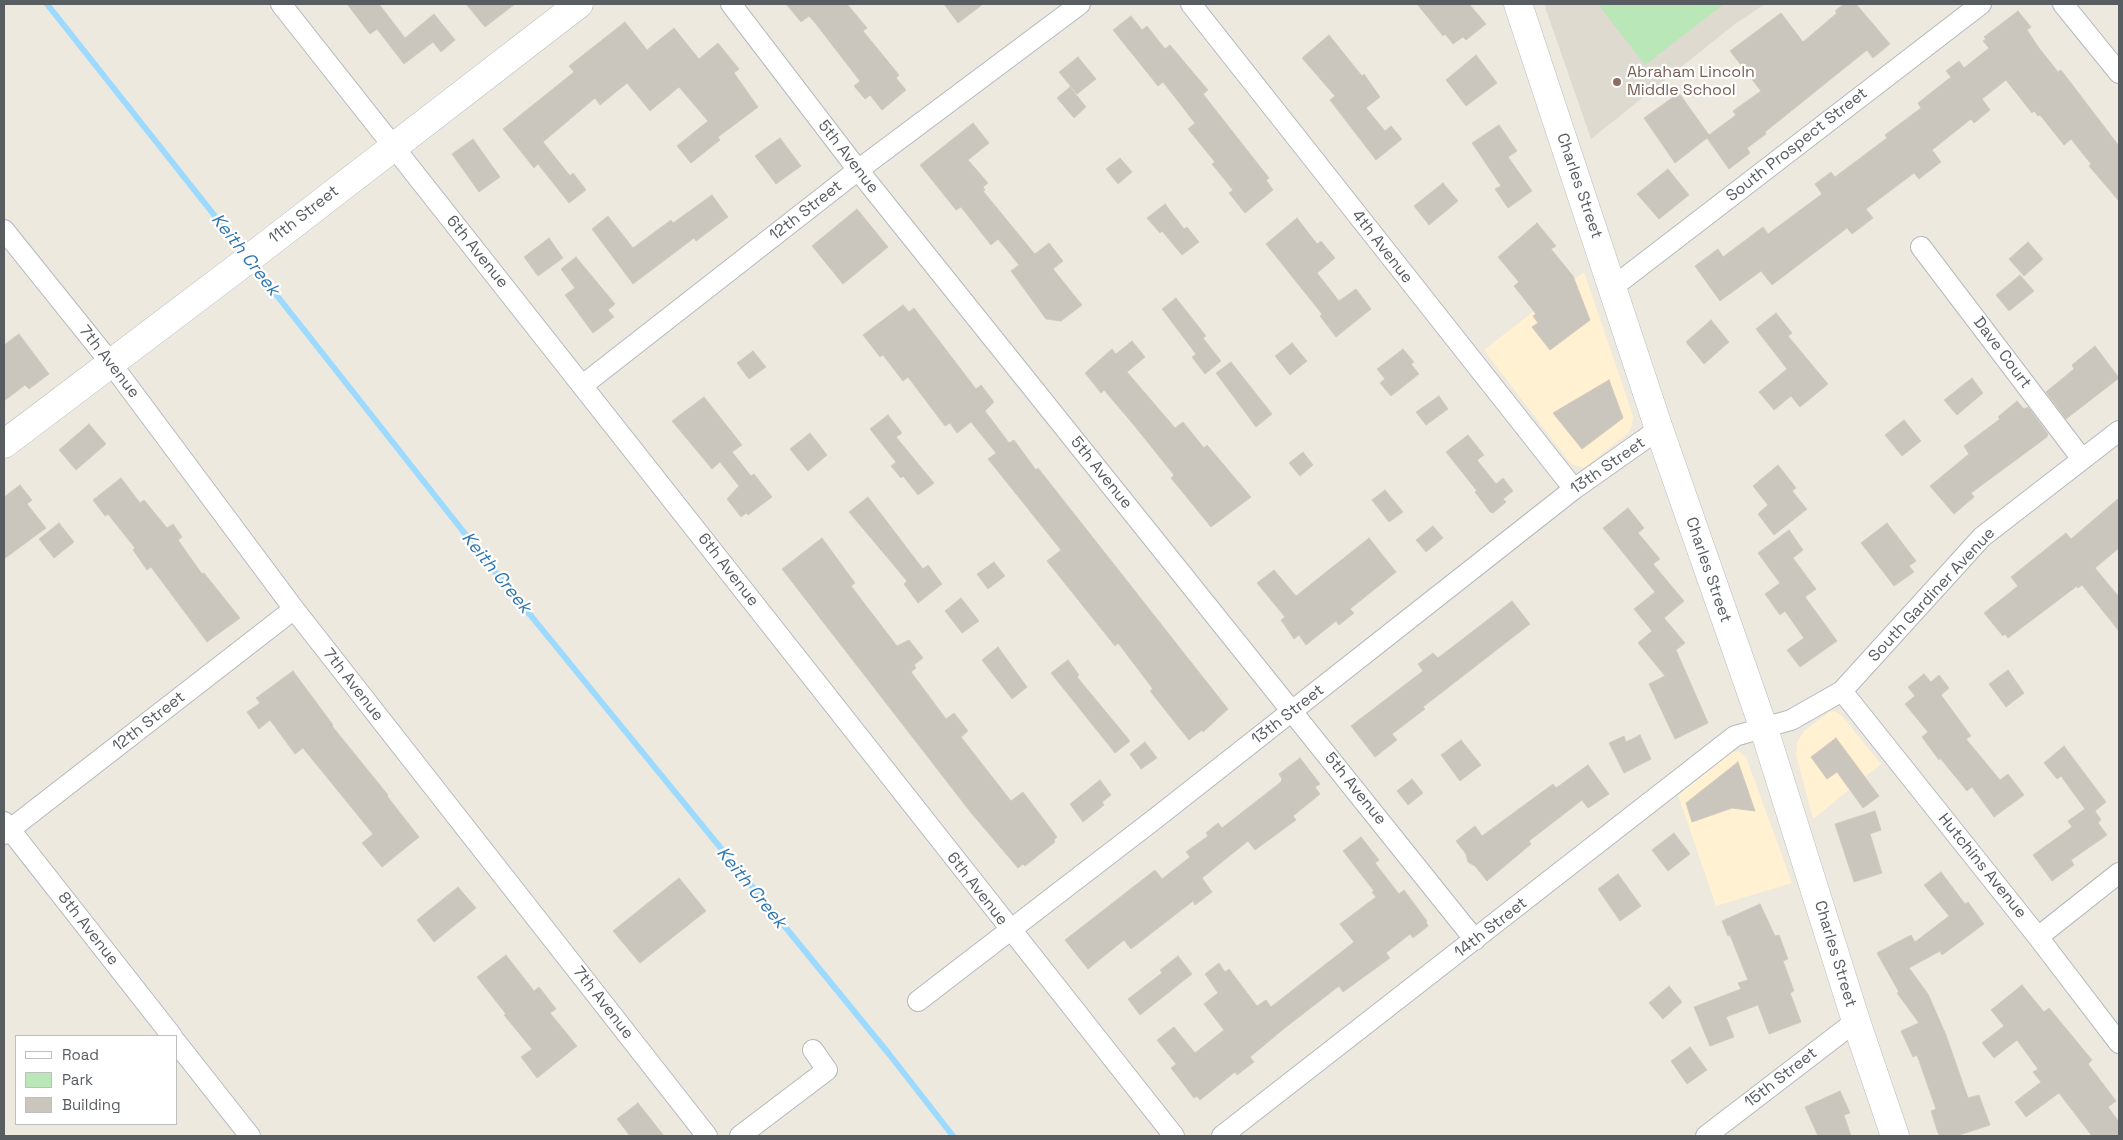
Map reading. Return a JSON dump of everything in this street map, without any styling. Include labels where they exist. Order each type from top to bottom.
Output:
[{"type":"main road","name":"11th Street","points":[[4,444],[110,362],[233,271],[579,4]]},
{"type":"main road","name":"Charles Street","points":[[1518,4],[1659,429],[1764,729],[1856,1021],[1895,1136]]},
{"type":"street","name":"6th Avenue","points":[[281,4],[583,384],[1010,931],[1174,1136]]},
{"type":"street","name":"5th Avenue","points":[[731,4],[858,170],[1476,940]]},
{"type":"street","name":"12th Street","points":[[583,384],[858,170],[1080,4]]},
{"type":"street","name":"4th Avenue","points":[[1191,4],[1574,489]]},
{"type":"street","name":"South Prospect Street","points":[[1613,287],[1981,4]]},
{"type":"street","points":[[2063,4],[2119,73]]},
{"type":"street","name":"7th Avenue","points":[[4,230],[110,362],[294,609],[707,1136]]},
{"type":"street","name":"Dave Court","points":[[1921,246],[2082,459]]},
{"type":"street","name":"13th Street","points":[[918,1001],[1293,712],[1574,489],[1659,429]]},
{"type":"street","name":"South Gardiner Avenue","points":[[1764,729],[1791,720],[1842,691],[1982,537],[2119,431]]},
{"type":"street","name":"12th Street","points":[[6,829],[294,609]]},
{"type":"street","name":"Hutchins Avenue","points":[[1842,691],[2038,937],[2119,1043]]},
{"type":"street","name":"14th Street","points":[[1222,1136],[1476,940],[1735,736],[1764,729]]},
{"type":"street","name":"8th Avenue","points":[[6,829],[171,1035]]},
{"type":"street","points":[[2038,937],[2119,873]]},
{"type":"street","name":"15th Street","points":[[1706,1136],[1856,1021]]},
{"type":"street","points":[[178,1045],[250,1136]]},
{"type":"street","points":[[740,1136],[827,1070],[813,1050]]},
{"type":"shaded area","name":"Abraham Lincoln Middle School","points":[[1544,4],[1765,4],[1735,24],[1591,139]]},
{"type":"shaded area","points":[[1584,272],[1633,416],[1632,426],[1628,433],[1584,468],[1571,464],[1484,350]]},
{"type":"shaded area","points":[[1835,711],[1841,715],[1881,764],[1813,819],[1796,755],[1797,742],[1804,731],[1829,712]]},
{"type":"shaded area","points":[[1738,751],[1746,757],[1792,883],[1716,906],[1678,795],[1731,753]]},
{"type":"green space","points":[[1598,4],[1724,4],[1645,65]]},
{"type":"building","points":[[347,4],[379,4],[405,38],[434,14],[455,40],[441,52],[433,42],[404,64],[377,29],[370,34]]},
{"type":"building","points":[[466,4],[515,4],[485,27]]},
{"type":"building","points":[[786,4],[847,4],[867,28],[863,31],[899,75],[896,78],[906,90],[882,110],[870,95],[865,99],[854,86],[860,81],[816,24],[809,16],[801,22]]},
{"type":"building","points":[[944,4],[983,4],[958,23]]},
{"type":"building","points":[[1417,4],[1469,4],[1486,24],[1466,40],[1463,37],[1453,44],[1445,34],[1443,36]]},
{"type":"building","points":[[1844,4],[1856,4],[1890,44],[1873,58],[1867,50],[1765,132],[1766,134],[1747,148],[1750,153],[1729,169],[1707,138],[1675,163],[1644,118],[1679,93],[1709,135],[1736,115],[1733,111],[1761,91],[1730,51],[1781,13],[1803,42],[1837,13],[1835,11]]},
{"type":"building","points":[[2018,11],[2031,27],[2027,30],[2039,48],[2058,72],[2061,70],[2119,146],[2119,201],[2089,166],[2091,164],[2071,139],[2064,145],[2040,115],[2038,116],[2034,111],[2032,113],[2006,80],[1982,99],[1990,110],[1974,123],[1971,119],[1932,150],[1941,162],[1919,179],[1914,173],[1866,209],[1873,218],[1852,234],[1847,228],[1772,285],[1761,271],[1720,301],[1695,266],[1718,249],[1723,257],[1763,227],[1768,234],[1822,194],[1815,184],[1831,172],[1835,177],[1887,138],[1885,135],[1921,108],[1918,103],[1951,77],[1946,71],[1959,61],[1964,68],[1989,48],[1983,41],[1986,39],[1984,37]]},
{"type":"building","points":[[1131,16],[1142,30],[1147,26],[1165,49],[1170,45],[1208,90],[1203,94],[1269,178],[1266,180],[1273,190],[1245,213],[1229,193],[1233,190],[1212,164],[1215,162],[1188,129],[1195,123],[1163,82],[1158,86],[1113,30]]},
{"type":"building","points":[[625,22],[647,50],[674,28],[699,59],[718,43],[739,69],[734,73],[758,107],[718,137],[720,140],[691,163],[677,146],[708,121],[679,87],[650,111],[627,83],[600,105],[595,98],[543,142],[570,176],[573,173],[586,190],[569,203],[538,164],[534,168],[503,129],[574,72],[569,66]]},
{"type":"building","points":[[1329,35],[1362,76],[1364,74],[1380,97],[1366,108],[1385,131],[1391,126],[1402,139],[1376,160],[1330,100],[1335,96],[1302,58]]},
{"type":"building","points":[[1476,55],[1497,83],[1466,106],[1446,80]]},
{"type":"building","points":[[1078,57],[1096,79],[1077,94],[1059,72]]},
{"type":"building","points":[[1070,87],[1086,107],[1074,118],[1057,98]]},
{"type":"building","points":[[973,123],[989,143],[968,160],[988,183],[983,187],[985,190],[983,191],[1035,254],[1049,243],[1063,261],[1053,269],[1082,305],[1061,321],[1046,319],[1011,271],[1019,265],[998,239],[991,245],[961,207],[956,210],[920,165]]},
{"type":"building","points":[[1499,125],[1517,151],[1508,157],[1532,191],[1508,208],[1495,189],[1501,186],[1472,143]]},
{"type":"building","points":[[780,138],[801,166],[776,184],[755,156]]},
{"type":"building","points":[[473,139],[500,177],[479,192],[452,154]]},
{"type":"building","points":[[1120,158],[1132,172],[1118,184],[1106,169]]},
{"type":"building","points":[[1668,169],[1689,195],[1659,219],[1637,194]]},
{"type":"building","points":[[1443,183],[1458,201],[1429,225],[1414,206]]},
{"type":"building","points":[[712,195],[728,217],[696,241],[694,238],[633,284],[592,229],[608,216],[633,248],[671,220],[673,223]]},
{"type":"building","points":[[1165,204],[1184,229],[1187,227],[1199,242],[1182,255],[1162,231],[1160,233],[1147,218]]},
{"type":"building","points":[[857,209],[888,247],[843,284],[812,246]]},
{"type":"building","points":[[1297,218],[1317,244],[1321,241],[1335,258],[1317,273],[1339,301],[1356,289],[1371,309],[1336,337],[1320,316],[1322,314],[1266,244]]},
{"type":"building","points":[[1537,223],[1556,246],[1551,249],[1573,276],[1590,320],[1550,350],[1532,327],[1538,323],[1533,316],[1536,314],[1514,286],[1519,282],[1498,257]]},
{"type":"building","points":[[549,238],[563,258],[538,276],[524,257]]},
{"type":"building","points":[[2028,242],[2043,259],[2024,276],[2009,259]]},
{"type":"building","points":[[576,257],[615,304],[608,310],[614,317],[593,333],[565,295],[575,288],[561,269]]},
{"type":"building","points":[[2020,275],[2034,291],[2009,311],[1996,295]]},
{"type":"building","points":[[1176,298],[1206,336],[1203,338],[1221,361],[1205,374],[1192,357],[1196,354],[1162,309]]},
{"type":"building","points":[[903,305],[909,312],[914,308],[976,389],[981,385],[994,402],[985,411],[1009,443],[1014,440],[1036,470],[1038,468],[1228,709],[1203,732],[1202,730],[1189,740],[1150,691],[1153,689],[1118,643],[1115,646],[1047,561],[1061,550],[988,459],[996,453],[971,422],[957,433],[950,423],[945,426],[908,377],[903,381],[883,355],[880,357],[863,335]]},
{"type":"building","points":[[1776,313],[1792,333],[1788,336],[1828,384],[1800,407],[1791,396],[1774,410],[1759,392],[1787,369],[1756,329]]},
{"type":"building","points":[[1711,320],[1729,342],[1704,364],[1686,342]]},
{"type":"building","points":[[19,334],[49,374],[29,389],[25,385],[4,401],[4,345]]},
{"type":"building","points":[[1132,341],[1145,357],[1127,372],[1175,428],[1183,422],[1204,448],[1207,445],[1251,497],[1211,527],[1171,478],[1174,475],[1133,424],[1104,390],[1101,393],[1085,373],[1112,349],[1116,354]]},
{"type":"building","points":[[1292,343],[1307,361],[1290,375],[1275,356]]},
{"type":"building","points":[[2095,346],[2119,378],[2066,419],[2046,392],[2074,369],[2072,365]]},
{"type":"building","points":[[1403,349],[1414,362],[1411,364],[1419,374],[1391,396],[1380,383],[1385,379],[1377,369]]},
{"type":"building","points":[[753,351],[766,367],[749,379],[737,363]]},
{"type":"building","points":[[1231,362],[1272,414],[1256,427],[1216,373]]},
{"type":"building","points":[[1972,378],[1983,393],[1957,415],[1944,400]]},
{"type":"building","points":[[1609,380],[1623,418],[1582,449],[1553,413]]},
{"type":"building","points":[[1439,396],[1448,409],[1426,425],[1416,412]]},
{"type":"building","points":[[704,397],[742,445],[732,452],[751,476],[754,474],[772,497],[748,515],[746,513],[741,517],[727,499],[739,486],[720,462],[712,469],[672,421]]},
{"type":"building","points":[[2017,401],[2024,409],[2028,407],[2048,434],[2047,437],[1971,493],[1974,497],[1954,514],[1930,486],[1969,454],[1964,446],[2000,419],[1998,417]]},
{"type":"building","points":[[888,415],[902,433],[896,437],[934,483],[918,495],[903,476],[901,478],[891,466],[896,462],[870,429]]},
{"type":"building","points":[[1904,420],[1921,441],[1902,456],[1885,435]]},
{"type":"building","points":[[89,424],[106,444],[76,470],[59,450]]},
{"type":"building","points":[[810,433],[827,455],[808,471],[790,449]]},
{"type":"building","points":[[1468,435],[1484,455],[1477,460],[1496,484],[1503,478],[1513,491],[1503,499],[1506,502],[1493,513],[1490,512],[1475,492],[1477,491],[1446,452]]},
{"type":"building","points":[[1303,452],[1313,465],[1300,476],[1289,463]]},
{"type":"building","points":[[1778,465],[1796,488],[1792,491],[1807,509],[1774,535],[1758,514],[1768,505],[1753,486]]},
{"type":"building","points":[[121,478],[140,503],[144,500],[167,528],[173,524],[182,537],[178,540],[202,574],[204,573],[240,618],[207,642],[151,567],[147,570],[133,550],[135,548],[108,514],[105,516],[93,500]]},
{"type":"building","points":[[20,485],[32,500],[27,504],[46,528],[4,559],[4,497]]},
{"type":"building","points":[[1385,490],[1403,512],[1389,522],[1372,500]]},
{"type":"building","points":[[868,497],[923,569],[928,565],[942,584],[918,603],[904,584],[907,581],[849,512]]},
{"type":"building","points":[[2119,498],[2119,548],[2095,568],[2119,597],[2119,631],[2082,585],[2078,588],[2077,586],[2008,638],[2005,634],[2003,636],[1984,613],[2018,586],[2011,577],[2066,533],[2071,539]]},
{"type":"building","points":[[1628,508],[1644,528],[1638,533],[1660,559],[1653,564],[1684,601],[1664,618],[1685,643],[1676,650],[1708,723],[1675,739],[1649,684],[1665,676],[1638,643],[1652,631],[1634,609],[1655,592],[1603,528]]},
{"type":"building","points":[[59,523],[74,542],[54,558],[39,539]]},
{"type":"building","points":[[1887,523],[1916,561],[1909,566],[1914,572],[1894,586],[1861,543]]},
{"type":"building","points":[[1433,526],[1443,538],[1426,552],[1416,540]]},
{"type":"building","points":[[1789,530],[1803,550],[1793,558],[1816,589],[1805,597],[1837,641],[1800,667],[1787,650],[1804,638],[1785,611],[1780,615],[1765,594],[1780,583],[1758,553]]},
{"type":"building","points":[[822,538],[855,583],[851,586],[897,646],[909,640],[923,658],[914,665],[916,668],[911,672],[946,719],[954,713],[968,731],[961,737],[1011,801],[1023,792],[1057,837],[1054,840],[1055,842],[1025,866],[1023,864],[1018,868],[972,814],[782,569]]},
{"type":"building","points":[[1369,538],[1396,572],[1350,609],[1354,613],[1339,625],[1336,621],[1306,645],[1299,635],[1294,639],[1281,620],[1285,617],[1257,583],[1274,570],[1296,596]]},
{"type":"building","points":[[994,562],[1005,576],[988,589],[977,574]]},
{"type":"building","points":[[961,598],[979,621],[962,633],[945,611]]},
{"type":"building","points":[[1512,601],[1530,624],[1423,707],[1425,709],[1392,734],[1397,740],[1375,757],[1351,726],[1423,671],[1418,664],[1433,653],[1438,658]]},
{"type":"building","points":[[998,647],[1027,687],[1012,699],[982,660]]},
{"type":"building","points":[[1068,660],[1079,675],[1077,677],[1130,741],[1115,753],[1051,673]]},
{"type":"building","points":[[2008,670],[2024,693],[2006,707],[1989,684]]},
{"type":"building","points":[[293,671],[332,726],[388,795],[419,837],[382,867],[362,843],[373,834],[303,748],[295,754],[270,720],[259,729],[247,712],[260,703],[256,698]]},
{"type":"building","points":[[1924,674],[1931,682],[1939,675],[1949,688],[1941,695],[1971,736],[1966,739],[2000,780],[2008,774],[2024,795],[1994,817],[1972,787],[1967,791],[1940,758],[1939,760],[1922,737],[1928,732],[1905,704],[1915,696],[1908,687]]},
{"type":"building","points":[[1640,735],[1651,759],[1624,773],[1609,743],[1624,736],[1626,742]]},
{"type":"building","points":[[1836,738],[1879,796],[1863,808],[1837,772],[1827,779],[1811,757]]},
{"type":"building","points":[[1461,740],[1481,765],[1460,781],[1441,755]]},
{"type":"building","points":[[1145,742],[1157,758],[1141,769],[1130,754]]},
{"type":"building","points":[[2064,746],[2106,802],[2095,811],[2101,820],[2098,823],[2107,835],[2071,860],[2074,865],[2052,881],[2033,855],[2072,827],[2068,821],[2085,809],[2061,776],[2057,779],[2044,763]]},
{"type":"building","points":[[1300,758],[1320,784],[1315,787],[1320,794],[1293,816],[1296,820],[1255,850],[1248,841],[1202,878],[1212,892],[1195,905],[1193,901],[1131,949],[1124,940],[1088,969],[1065,940],[1155,870],[1162,879],[1190,857],[1186,852],[1208,836],[1206,833],[1218,823],[1222,828],[1281,782],[1282,779],[1279,774]]},
{"type":"building","points":[[1738,762],[1755,811],[1732,808],[1692,822],[1686,803]]},
{"type":"building","points":[[1588,765],[1609,794],[1588,808],[1582,800],[1529,841],[1531,844],[1487,881],[1475,866],[1468,862],[1466,854],[1456,841],[1475,826],[1482,836],[1553,784],[1556,788]]},
{"type":"building","points":[[1412,779],[1423,793],[1408,805],[1397,791]]},
{"type":"building","points":[[1100,780],[1111,795],[1102,802],[1104,805],[1083,822],[1070,804]]},
{"type":"building","points":[[1875,811],[1881,830],[1870,834],[1882,873],[1854,882],[1835,824]]},
{"type":"building","points":[[1674,833],[1690,854],[1668,871],[1652,850]]},
{"type":"building","points":[[1361,837],[1379,860],[1375,863],[1399,894],[1404,890],[1427,921],[1428,926],[1413,938],[1410,934],[1386,953],[1390,958],[1343,992],[1339,986],[1286,1027],[1250,1057],[1254,1062],[1237,1075],[1235,1072],[1200,1100],[1197,1096],[1194,1098],[1171,1068],[1176,1064],[1157,1040],[1174,1027],[1195,1053],[1224,1030],[1204,1004],[1218,993],[1205,974],[1219,963],[1225,972],[1229,969],[1257,1006],[1266,1000],[1271,1007],[1354,942],[1340,924],[1376,897],[1372,892],[1374,891],[1343,851]]},
{"type":"building","points":[[1941,872],[1965,904],[1968,902],[1984,924],[1942,955],[1940,951],[1909,968],[1928,994],[1946,1035],[1968,1098],[1979,1095],[1990,1125],[1956,1136],[1939,1136],[1931,1111],[1936,1109],[1917,1055],[1913,1057],[1901,1031],[1919,1023],[1897,993],[1899,992],[1877,953],[1911,935],[1915,942],[1949,916],[1924,885]]},
{"type":"building","points":[[1618,874],[1641,906],[1620,921],[1598,889]]},
{"type":"building","points":[[679,878],[706,911],[640,963],[613,931]]},
{"type":"building","points":[[458,887],[476,908],[434,942],[417,920]]},
{"type":"building","points":[[1760,904],[1775,936],[1779,935],[1788,959],[1783,961],[1794,991],[1790,993],[1801,1022],[1769,1034],[1758,1005],[1726,1017],[1734,1037],[1710,1046],[1694,1007],[1741,989],[1738,983],[1748,980],[1730,935],[1728,936],[1722,921]]},
{"type":"building","points":[[506,955],[534,991],[539,987],[556,1009],[550,1013],[577,1046],[537,1078],[521,1057],[532,1049],[504,1015],[506,1014],[477,977]]},
{"type":"building","points":[[1178,956],[1192,974],[1140,1015],[1128,999],[1162,973],[1160,970]]},
{"type":"building","points":[[2022,985],[2044,1012],[2049,1008],[2092,1060],[2088,1064],[2116,1101],[2108,1107],[2119,1122],[2119,1136],[2092,1136],[2059,1093],[2026,1117],[2015,1102],[2041,1082],[2033,1072],[2038,1069],[2017,1040],[1994,1058],[1982,1043],[2004,1026],[1991,1010]]},
{"type":"building","points":[[1669,986],[1682,1002],[1663,1019],[1649,1003]]},
{"type":"building","points":[[1690,1047],[1707,1070],[1687,1084],[1671,1061]]},
{"type":"building","points":[[1840,1091],[1850,1113],[1844,1115],[1851,1136],[1818,1136],[1805,1107]]},
{"type":"building","points":[[638,1103],[664,1136],[630,1136],[617,1119]]},
{"type":"waterway","name":"Keith Creek","points":[[47,4],[245,254]]},
{"type":"waterway","name":"Keith Creek","points":[[252,264],[496,573],[889,1054],[953,1136]]},
{"type":"place","name":"Abraham Lincoln Middle School","points":[[1617,82]]}]
